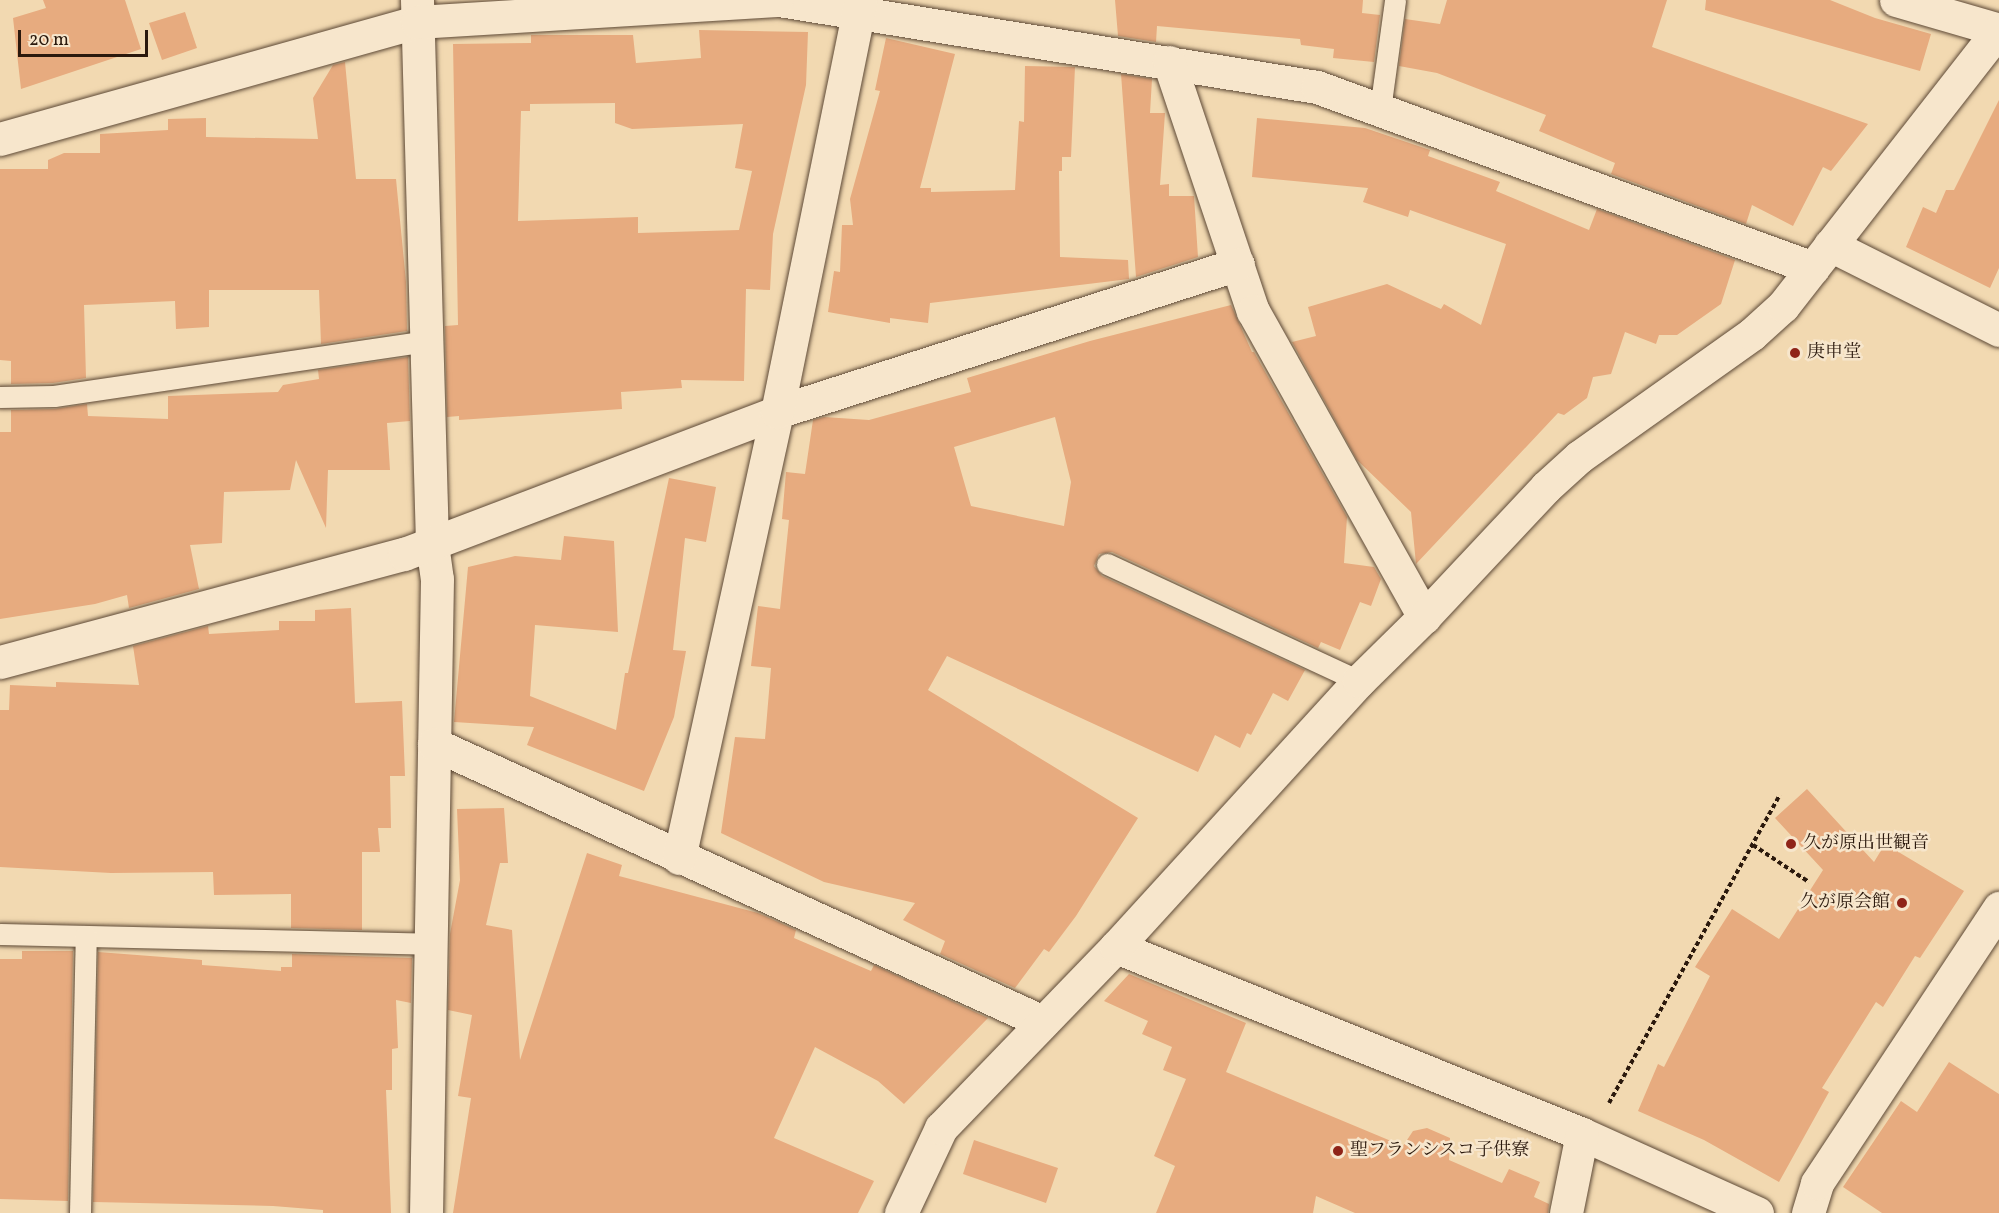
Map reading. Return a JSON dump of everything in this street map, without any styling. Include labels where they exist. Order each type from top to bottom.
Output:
[{"type":"street","points":[[0,139],[417,11],[778,0],[860,7],[1317,87],[1822,257],[1999,330]]},
{"type":"street","points":[[901,1213],[941,1128],[1116,947],[1359,681],[1424,617],[1562,472],[1769,321],[1822,257],[1999,30],[1896,0]]},
{"type":"street","points":[[679,858],[777,412],[860,7]]},
{"type":"street","points":[[417,11],[432,544],[437,579],[426,1213]]},
{"type":"street","points":[[1169,62],[1253,311],[1424,617]]},
{"type":"street","points":[[0,662],[404,554],[777,412],[1238,264]]},
{"type":"street","points":[[434,744],[679,858],[1043,1022]]},
{"type":"street","points":[[1808,1213],[1817,1183],[1999,908]]},
{"type":"street","points":[[1116,947],[1587,1136],[1757,1213]]},
{"type":"street","points":[[1566,1213],[1587,1136]]},
{"type":"lane","points":[[1380,110],[1395,0]]},
{"type":"lane","points":[[0,397],[54,396],[428,341]]},
{"type":"lane","points":[[1107,564],[1359,681]]},
{"type":"lane","points":[[0,934],[431,944]]},
{"type":"lane","points":[[80,1213],[86,936]]},
{"type":"path","points":[[1587,1136],[1780,795]]},
{"type":"path","points":[[1753,845],[1809,882]]},
{"type":"building","points":[[43,0],[125,0],[141,49],[21,89],[13,18],[46,8]]},
{"type":"building","points":[[1115,0],[1363,0],[1362,13],[1380,15],[1374,62],[1333,58],[1334,49],[1301,45],[1300,39],[1157,26],[1156,42],[1118,36]]},
{"type":"building","points":[[1447,0],[1667,0],[1652,47],[1868,124],[1831,171],[1823,167],[1793,226],[1752,205],[1746,224],[1611,174],[1615,163],[1539,131],[1546,115],[1437,73],[1399,66],[1405,19],[1440,24]]},
{"type":"building","points":[[1706,0],[1830,0],[1875,18],[1931,34],[1920,71],[1705,10]]},
{"type":"building","points":[[185,12],[197,48],[162,60],[149,23]]},
{"type":"building","points":[[699,30],[808,32],[806,85],[773,234],[770,290],[746,289],[744,381],[681,380],[682,388],[621,392],[622,409],[459,420],[459,416],[447,417],[445,326],[458,325],[453,44],[531,43],[531,35],[633,35],[636,63],[701,58]],"holes":[[[615,103],[615,123],[632,129],[743,124],[735,168],[752,171],[739,230],[638,233],[638,217],[518,221],[521,111],[530,111],[530,104]]]},
{"type":"building","points":[[886,38],[955,54],[920,188],[931,188],[931,192],[1015,190],[1019,121],[1024,122],[1025,66],[1075,67],[1071,157],[1062,157],[1062,171],[1059,171],[1060,257],[1128,260],[1129,279],[930,303],[928,323],[890,318],[890,323],[828,312],[834,271],[840,272],[842,225],[853,225],[850,199],[880,91],[875,90]]},
{"type":"building","points":[[345,62],[356,179],[396,179],[406,282],[407,331],[321,344],[319,290],[209,290],[209,327],[176,329],[175,301],[84,305],[86,378],[53,383],[11,384],[11,361],[0,360],[0,169],[48,169],[48,160],[64,153],[100,153],[100,134],[168,130],[168,119],[206,118],[206,137],[318,139],[313,98],[333,65]]},
{"type":"building","points":[[1121,74],[1152,79],[1150,113],[1165,113],[1160,185],[1169,184],[1169,196],[1194,196],[1198,257],[1136,277]]},
{"type":"building","points":[[1999,100],[1999,268],[1990,288],[1906,247],[1923,207],[1936,213],[1946,190],[1954,190]]},
{"type":"building","points":[[1257,118],[1365,128],[1430,150],[1428,156],[1500,182],[1496,191],[1589,230],[1597,209],[1735,260],[1721,304],[1677,335],[1659,335],[1656,344],[1625,332],[1611,374],[1593,377],[1587,398],[1564,415],[1558,413],[1416,564],[1411,512],[1357,460],[1292,342],[1316,336],[1308,307],[1387,284],[1441,309],[1444,304],[1481,325],[1506,244],[1410,210],[1408,217],[1363,202],[1368,188],[1252,177]]},
{"type":"building","points":[[1231,305],[1252,352],[1347,517],[1344,563],[1374,567],[1381,579],[1371,606],[1360,602],[1340,650],[1321,642],[1318,648],[1112,552],[1099,554],[1094,566],[1102,576],[1305,670],[1288,701],[1273,693],[1251,735],[1247,733],[1240,748],[1215,735],[1198,772],[947,656],[928,690],[1138,818],[1076,916],[1049,952],[1044,949],[1015,988],[940,954],[945,941],[903,920],[915,903],[824,882],[721,833],[735,737],[765,739],[771,668],[751,666],[758,606],[780,609],[789,520],[782,519],[786,472],[805,474],[813,420],[824,417],[869,420],[971,392],[967,378],[1090,341]],"holes":[[[1055,417],[1071,482],[1064,526],[971,506],[954,447]]]},
{"type":"building","points":[[408,357],[410,421],[387,423],[390,470],[328,470],[326,528],[296,460],[290,490],[224,492],[222,543],[190,545],[199,589],[129,608],[127,595],[95,604],[0,619],[0,432],[11,432],[11,410],[54,409],[87,404],[88,416],[168,419],[168,396],[278,392],[283,385],[319,379],[318,370]]},
{"type":"building","points":[[669,478],[716,487],[706,542],[685,538],[673,650],[686,651],[674,717],[644,791],[527,745],[534,727],[454,722],[468,567],[515,556],[561,560],[564,536],[614,541],[618,632],[535,625],[530,696],[616,730],[625,673],[628,673]]},
{"type":"building","points":[[351,608],[355,703],[402,701],[405,776],[390,776],[391,828],[378,828],[380,852],[362,852],[362,930],[291,928],[291,894],[214,895],[213,872],[111,873],[0,867],[0,710],[9,710],[10,685],[56,687],[56,682],[139,685],[133,646],[208,626],[209,634],[279,630],[279,621],[315,621],[315,610]]},
{"type":"building","points":[[1807,789],[1874,862],[1885,844],[1964,891],[1920,958],[1915,956],[1883,1007],[1876,1002],[1822,1088],[1829,1092],[1779,1182],[1704,1140],[1638,1111],[1658,1064],[1664,1067],[1710,976],[1695,967],[1732,909],[1779,939],[1823,870],[1775,818]]},
{"type":"building","points":[[504,808],[508,863],[500,863],[486,925],[512,930],[520,1060],[587,853],[622,865],[619,876],[758,913],[796,930],[794,938],[871,971],[874,965],[988,1018],[904,1104],[878,1081],[815,1047],[774,1138],[874,1181],[858,1213],[453,1213],[471,1098],[458,1096],[472,1015],[448,1010],[450,934],[460,880],[457,809]]},
{"type":"building","points":[[22,951],[73,951],[68,1201],[0,1199],[0,959],[22,959]]},
{"type":"building","points":[[98,952],[202,960],[202,965],[281,971],[281,967],[292,967],[292,954],[412,958],[411,1003],[396,1000],[398,1048],[392,1049],[392,1090],[386,1090],[391,1213],[323,1213],[323,1210],[273,1206],[93,1202]]},
{"type":"building","points":[[1129,974],[1246,1023],[1226,1072],[1403,1146],[1413,1131],[1427,1128],[1450,1138],[1449,1160],[1502,1183],[1509,1169],[1540,1182],[1534,1197],[1549,1204],[1548,1213],[1355,1213],[1316,1196],[1313,1213],[1156,1213],[1175,1166],[1154,1156],[1186,1079],[1163,1070],[1172,1047],[1142,1034],[1148,1021],[1104,1001]]},
{"type":"building","points":[[1949,1062],[1999,1094],[1999,1213],[1882,1213],[1843,1187],[1901,1101],[1917,1112]]},
{"type":"building","points":[[974,1140],[1058,1168],[1046,1203],[963,1174]]},
{"type":"place","name":"庚申堂","points":[[1795,353]]},
{"type":"place","name":"久が原出世観音","points":[[1791,844]]},
{"type":"place","name":"久が原会館","points":[[1902,903]]},
{"type":"place","name":"聖フランシスコ子供寮","points":[[1338,1151]]}]
